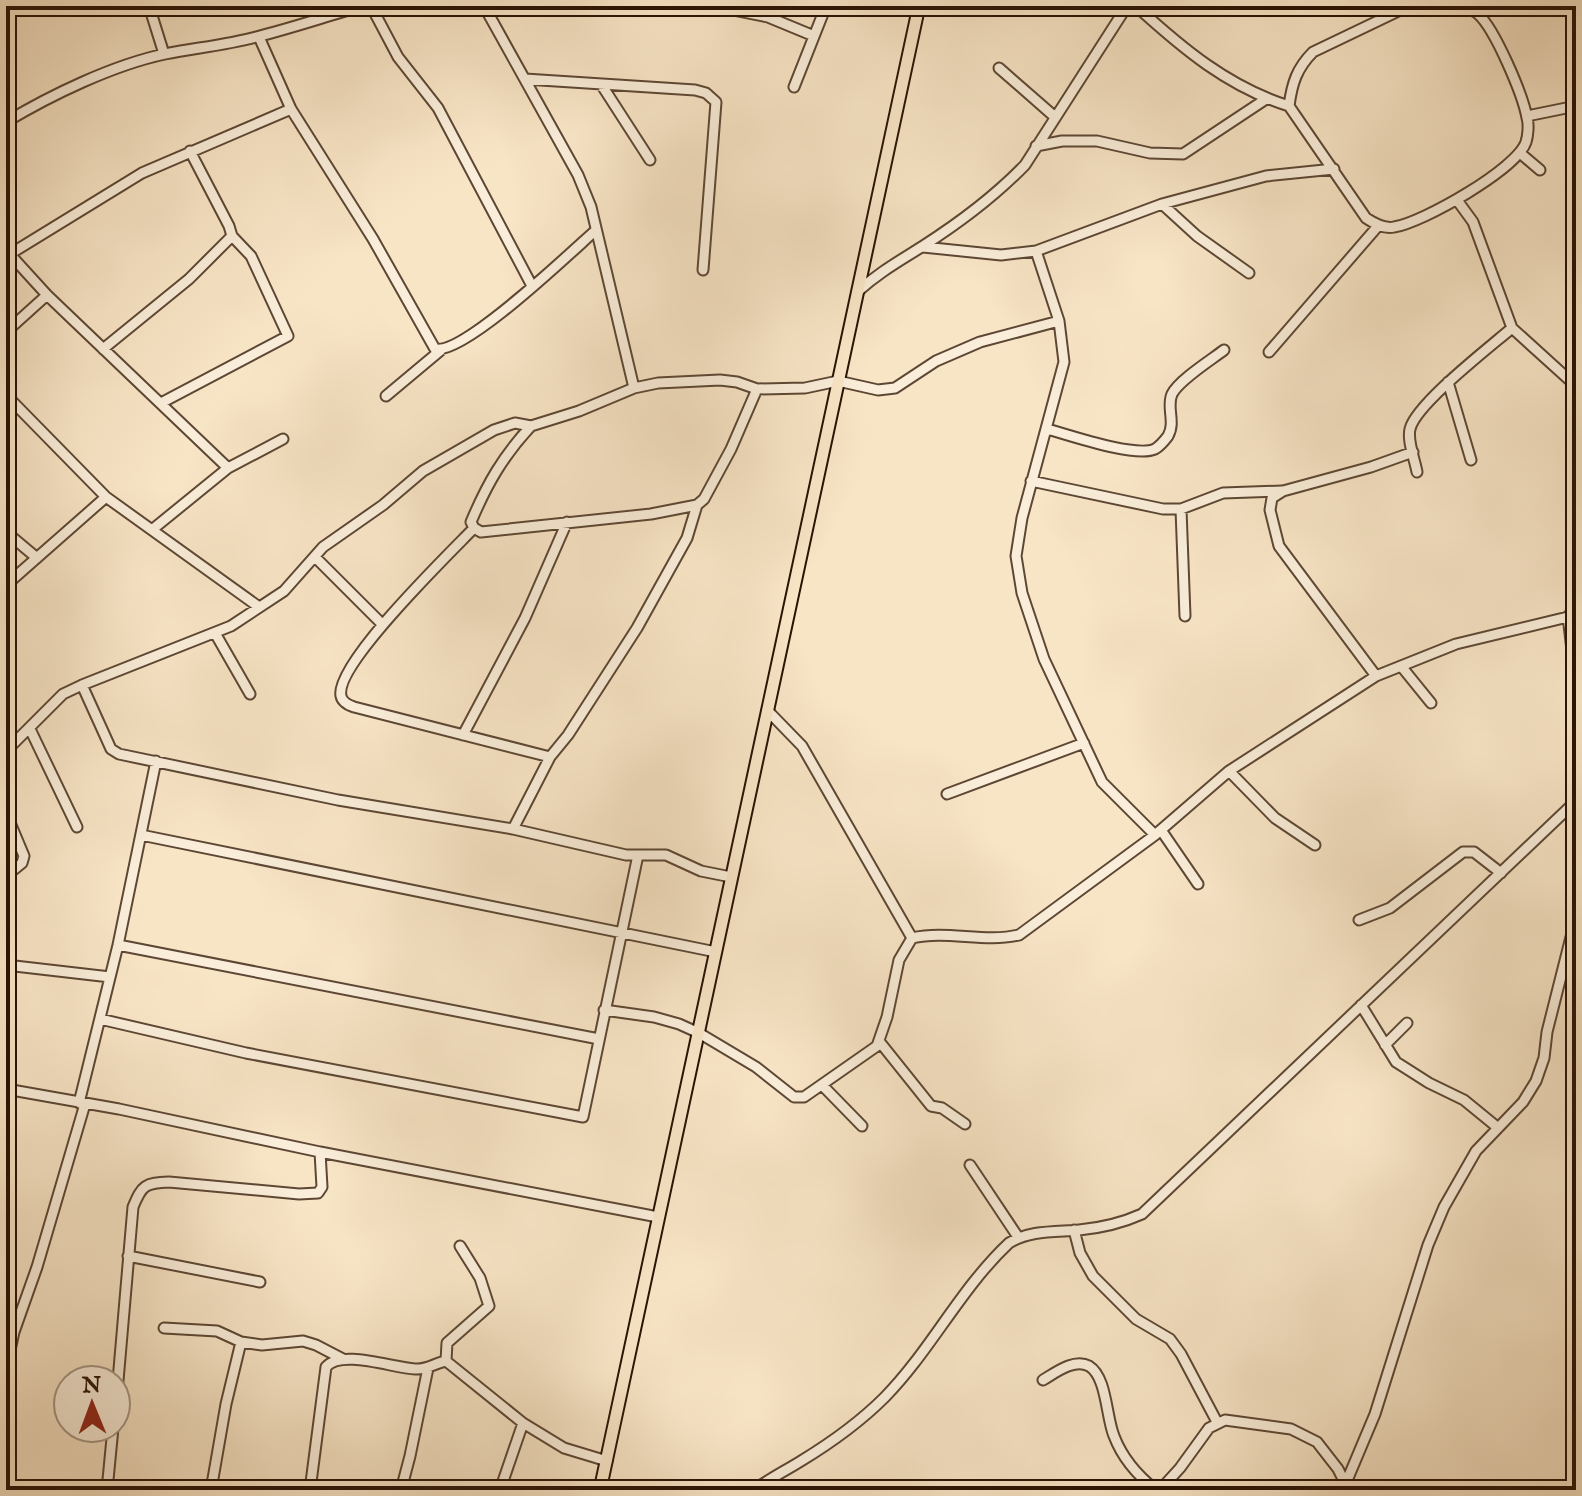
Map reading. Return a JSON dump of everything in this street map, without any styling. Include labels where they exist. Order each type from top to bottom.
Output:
[{"type":"main road","points":[[600,1490],[919,6]]},
{"type":"street","points":[[149,6],[164,54]]},
{"type":"street","points":[[6,122],[69,88],[164,54],[259,37],[363,6]]},
{"type":"street","points":[[371,6],[398,57],[438,108],[532,286]]},
{"type":"street","points":[[484,6],[578,175],[591,207],[634,388]]},
{"type":"street","points":[[713,6],[768,17],[814,36]]},
{"type":"street","points":[[794,87],[826,6]]},
{"type":"street","points":[[857,292],[883,269],[923,247],[1009,182],[1025,165],[1127,6]]},
{"type":"street","points":[[1136,6],[1198,60],[1235,84],[1289,106],[1366,218],[1378,226],[1394,228],[1457,200],[1509,164],[1526,142],[1527,116],[1499,46],[1481,10],[1461,6]]},
{"type":"street","points":[[1289,106],[1292,83],[1301,64],[1313,52],[1409,6]]},
{"type":"street","points":[[259,37],[291,109],[373,239],[435,349],[441,350]]},
{"type":"street","points":[[999,68],[1055,117]]},
{"type":"street","points":[[525,79],[695,90],[706,93],[716,102],[703,270]]},
{"type":"street","points":[[601,84],[650,160]]},
{"type":"street","points":[[1036,146],[1062,141],[1097,141],[1150,153],[1183,154],[1266,99]]},
{"type":"street","points":[[1527,116],[1576,106]]},
{"type":"street","points":[[228,468],[47,295],[8,252],[142,173],[291,109]]},
{"type":"street","points":[[161,403],[288,336],[251,256],[232,236],[190,151]]},
{"type":"street","points":[[1520,153],[1540,170]]},
{"type":"street","points":[[923,247],[1001,255],[1036,251],[1162,204],[1266,176],[1334,169]]},
{"type":"street","points":[[1457,200],[1473,222],[1512,328],[1576,386]]},
{"type":"street","points":[[1162,204],[1197,236],[1249,273]]},
{"type":"street","points":[[1269,352],[1378,226]]},
{"type":"street","points":[[386,396],[441,350],[482,329],[596,230]]},
{"type":"street","points":[[103,349],[189,279],[232,236]]},
{"type":"street","points":[[1036,251],[1059,321],[1064,362],[1031,481],[1016,556],[1022,593],[1044,659],[1110,792],[1158,833],[1198,884]]},
{"type":"street","points":[[6,332],[47,295]]},
{"type":"street","points":[[6,751],[63,694],[231,626],[284,591],[323,547],[383,505],[423,471],[505,425],[531,426],[579,411],[634,388],[658,383],[720,380],[757,389],[805,388],[838,381],[878,390],[895,388],[936,361],[969,347],[1059,321]]},
{"type":"street","points":[[1417,472],[1410,430],[1413,421],[1448,382],[1512,328]]},
{"type":"street","points":[[1047,429],[1106,446],[1144,451],[1156,449],[1173,426],[1172,395],[1178,386],[1224,350]]},
{"type":"street","points":[[1448,382],[1471,460]]},
{"type":"street","points":[[531,426],[501,461],[471,522],[481,532],[651,514],[697,505],[704,499],[731,449],[757,389]]},
{"type":"street","points":[[6,395],[106,497],[259,607]]},
{"type":"street","points":[[153,529],[228,468],[283,439]]},
{"type":"street","points":[[1031,481],[1163,509],[1181,509],[1223,493],[1283,491],[1413,452]]},
{"type":"street","points":[[1283,491],[1272,498],[1270,510],[1279,546],[1376,676]]},
{"type":"street","points":[[6,585],[106,497]]},
{"type":"street","points":[[513,829],[550,757],[568,735],[637,628],[687,538],[697,505]]},
{"type":"street","points":[[1181,509],[1185,616]]},
{"type":"street","points":[[463,735],[525,618],[567,522]]},
{"type":"street","points":[[474,528],[382,624],[341,685],[341,697],[345,703],[550,757]]},
{"type":"street","points":[[6,532],[37,558]]},
{"type":"street","points":[[315,557],[382,624]]},
{"type":"street","points":[[604,1010],[654,1017],[699,1033],[756,1067],[794,1097],[804,1097],[877,1046],[899,960],[912,938],[926,935],[1002,939],[1019,935],[1158,833],[1229,771],[1376,676],[1456,644],[1572,616],[1576,685]]},
{"type":"street","points":[[215,633],[250,694]]},
{"type":"street","points":[[1401,666],[1431,703]]},
{"type":"street","points":[[82,685],[111,749],[119,754],[338,800],[513,829],[626,855],[666,855],[701,871],[731,877]]},
{"type":"street","points":[[767,710],[802,746],[912,938]]},
{"type":"street","points":[[30,729],[77,827]]},
{"type":"street","points":[[947,794],[1084,743]]},
{"type":"street","points":[[6,1369],[14,1332],[37,1267],[82,1104],[156,761]]},
{"type":"street","points":[[1229,771],[1275,818],[1315,845]]},
{"type":"street","points":[[754,1490],[781,1470],[800,1461],[882,1399],[900,1381],[965,1291],[1018,1237],[1123,1222],[1142,1214],[1576,801]]},
{"type":"street","points":[[6,813],[24,856],[22,863],[6,876]]},
{"type":"street","points":[[141,835],[716,952]]},
{"type":"street","points":[[1359,920],[1390,908],[1463,852],[1474,852],[1501,873]]},
{"type":"street","points":[[100,1019],[246,1053],[583,1117],[638,855]]},
{"type":"street","points":[[1344,1486],[1375,1414],[1428,1245],[1444,1207],[1476,1151],[1523,1102],[1536,1081],[1576,917]]},
{"type":"street","points":[[118,945],[599,1039]]},
{"type":"street","points":[[6,965],[110,977]]},
{"type":"street","points":[[1361,1005],[1396,1062],[1464,1100],[1497,1127]]},
{"type":"street","points":[[1385,1045],[1407,1023]]},
{"type":"street","points":[[879,1041],[931,1106],[942,1108],[965,1124]]},
{"type":"street","points":[[823,1086],[862,1126]]},
{"type":"street","points":[[6,1089],[658,1217]]},
{"type":"street","points":[[119,1364],[133,1207],[140,1191],[149,1183],[169,1182],[318,1193],[322,1187],[320,1152]]},
{"type":"street","points":[[970,1165],[1018,1237]]},
{"type":"street","points":[[1074,1230],[1080,1253],[1093,1276],[1136,1319],[1170,1339],[1217,1422]]},
{"type":"street","points":[[446,1361],[447,1343],[489,1306],[480,1278],[460,1246]]},
{"type":"street","points":[[128,1256],[260,1282]]},
{"type":"street","points":[[164,1328],[217,1331],[241,1342],[262,1345],[303,1341],[343,1359],[414,1369],[428,1368],[446,1361]]},
{"type":"street","points":[[211,1490],[241,1342]]},
{"type":"street","points":[[310,1490],[326,1367],[330,1362],[343,1359]]},
{"type":"street","points":[[446,1361],[523,1423],[564,1448],[607,1461]]},
{"type":"street","points":[[1043,1380],[1062,1368],[1088,1365],[1098,1375],[1115,1440],[1130,1464],[1158,1490],[1180,1468],[1209,1428],[1225,1420],[1291,1429],[1317,1442],[1338,1469],[1344,1486]]},
{"type":"street","points":[[401,1490],[428,1368]]},
{"type":"street","points":[[500,1490],[523,1423]]},
{"type":"street","points":[[107,1490],[111,1444]]}]
